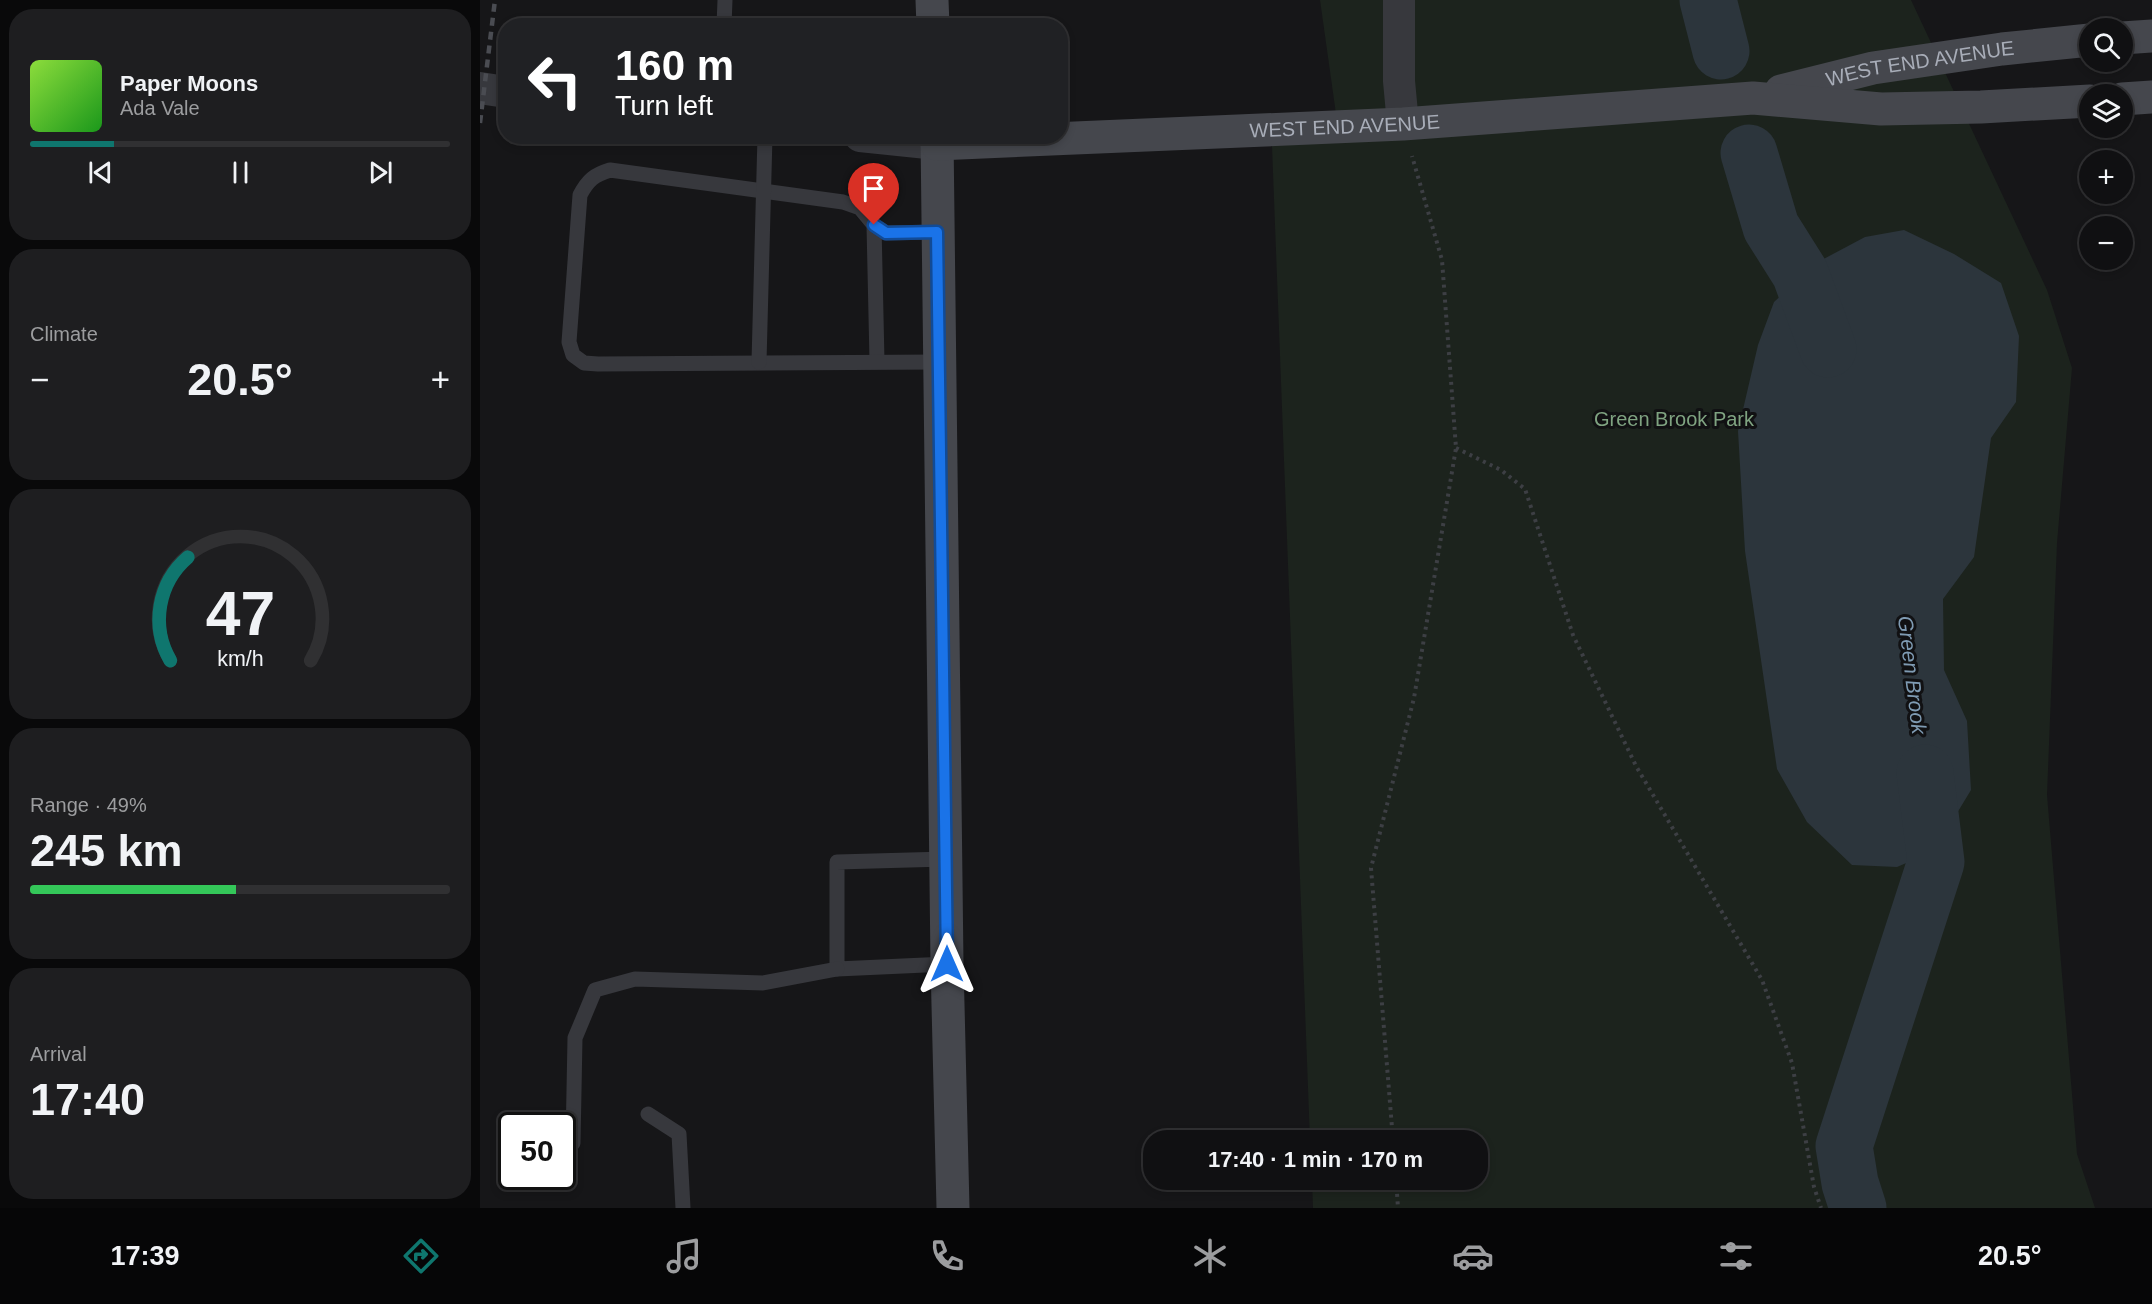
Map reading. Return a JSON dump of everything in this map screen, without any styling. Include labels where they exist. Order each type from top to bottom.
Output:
[{"type":"street","points":[[932,0],[933,18]]},
{"type":"street","points":[[1399,0],[1398,73],[1403,124]]},
{"type":"street","points":[[2133,37],[2152,36]]},
{"type":"street","name":"WEST END AVENUE","points":[[1753,98],[1873,68],[1963,54],[2079,41]]},
{"type":"street","points":[[480,88],[498,91]]},
{"type":"street","points":[[2133,98],[2152,97]]},
{"type":"street","name":"WEST END AVENUE","points":[[1068,136],[1403,124],[1753,98],[1881,108],[1981,107],[2079,102]]},
{"type":"street","points":[[937,144],[947,964],[953,1208]]},
{"type":"lane","points":[[724,18],[725,0]]},
{"type":"lane","points":[[759,362],[765,144]]},
{"type":"lane","points":[[937,232],[886,233],[874,225],[860,208],[843,202],[610,170],[595,175],[586,183],[580,195],[569,342],[573,355],[584,363],[940,362]]},
{"type":"lane","points":[[874,225],[877,361]]},
{"type":"lane","points":[[837,969],[837,862],[946,859]]},
{"type":"lane","points":[[574,1112],[575,1038],[595,990],[635,979],[763,983],[837,969],[947,964]]},
{"type":"lane","points":[[648,1114],[679,1134],[683,1208]]},
{"type":"path","points":[[1392,1130],[1371,868],[1414,698],[1456,448],[1442,260],[1403,124]]},
{"type":"path","points":[[1456,448],[1502,470],[1525,489],[1573,635],[1626,746],[1762,980],[1791,1063],[1814,1187],[1821,1208]]},
{"type":"path","points":[[1397,1190],[1398,1208]]},
{"type":"green space","name":"Green Brook Park","points":[[1320,0],[1911,0],[2047,290],[2072,368],[2057,543],[2047,795],[2077,1154],[2095,1208],[1313,1208],[1312,1190],[1488,1190],[1488,1130],[1310,1130],[1271,120],[1336,114]]},
{"type":"water","points":[[1904,230],[1954,254],[2001,283],[2019,336],[2016,402],[1991,438],[1974,557],[1943,599],[1944,670],[1967,721],[1971,790],[1934,851],[1897,867],[1852,865],[1807,822],[1777,769],[1745,551],[1738,431],[1758,345],[1774,302],[1818,262],[1865,237]]},
{"type":"waterway","name":"Green Brook","points":[[1708,0],[1721,51]]},
{"type":"waterway","name":"Green Brook","points":[[1749,153],[1771,227],[1800,273],[1828,349]]},
{"type":"waterway","name":"Green Brook","points":[[1858,1208],[1850,1183],[1844,1146],[1936,862],[1925,773]]},
{"type":"railway","points":[[480,123],[495,0]]},
{"type":"route","points":[[874,225],[886,233],[937,232],[947,964]]}]
